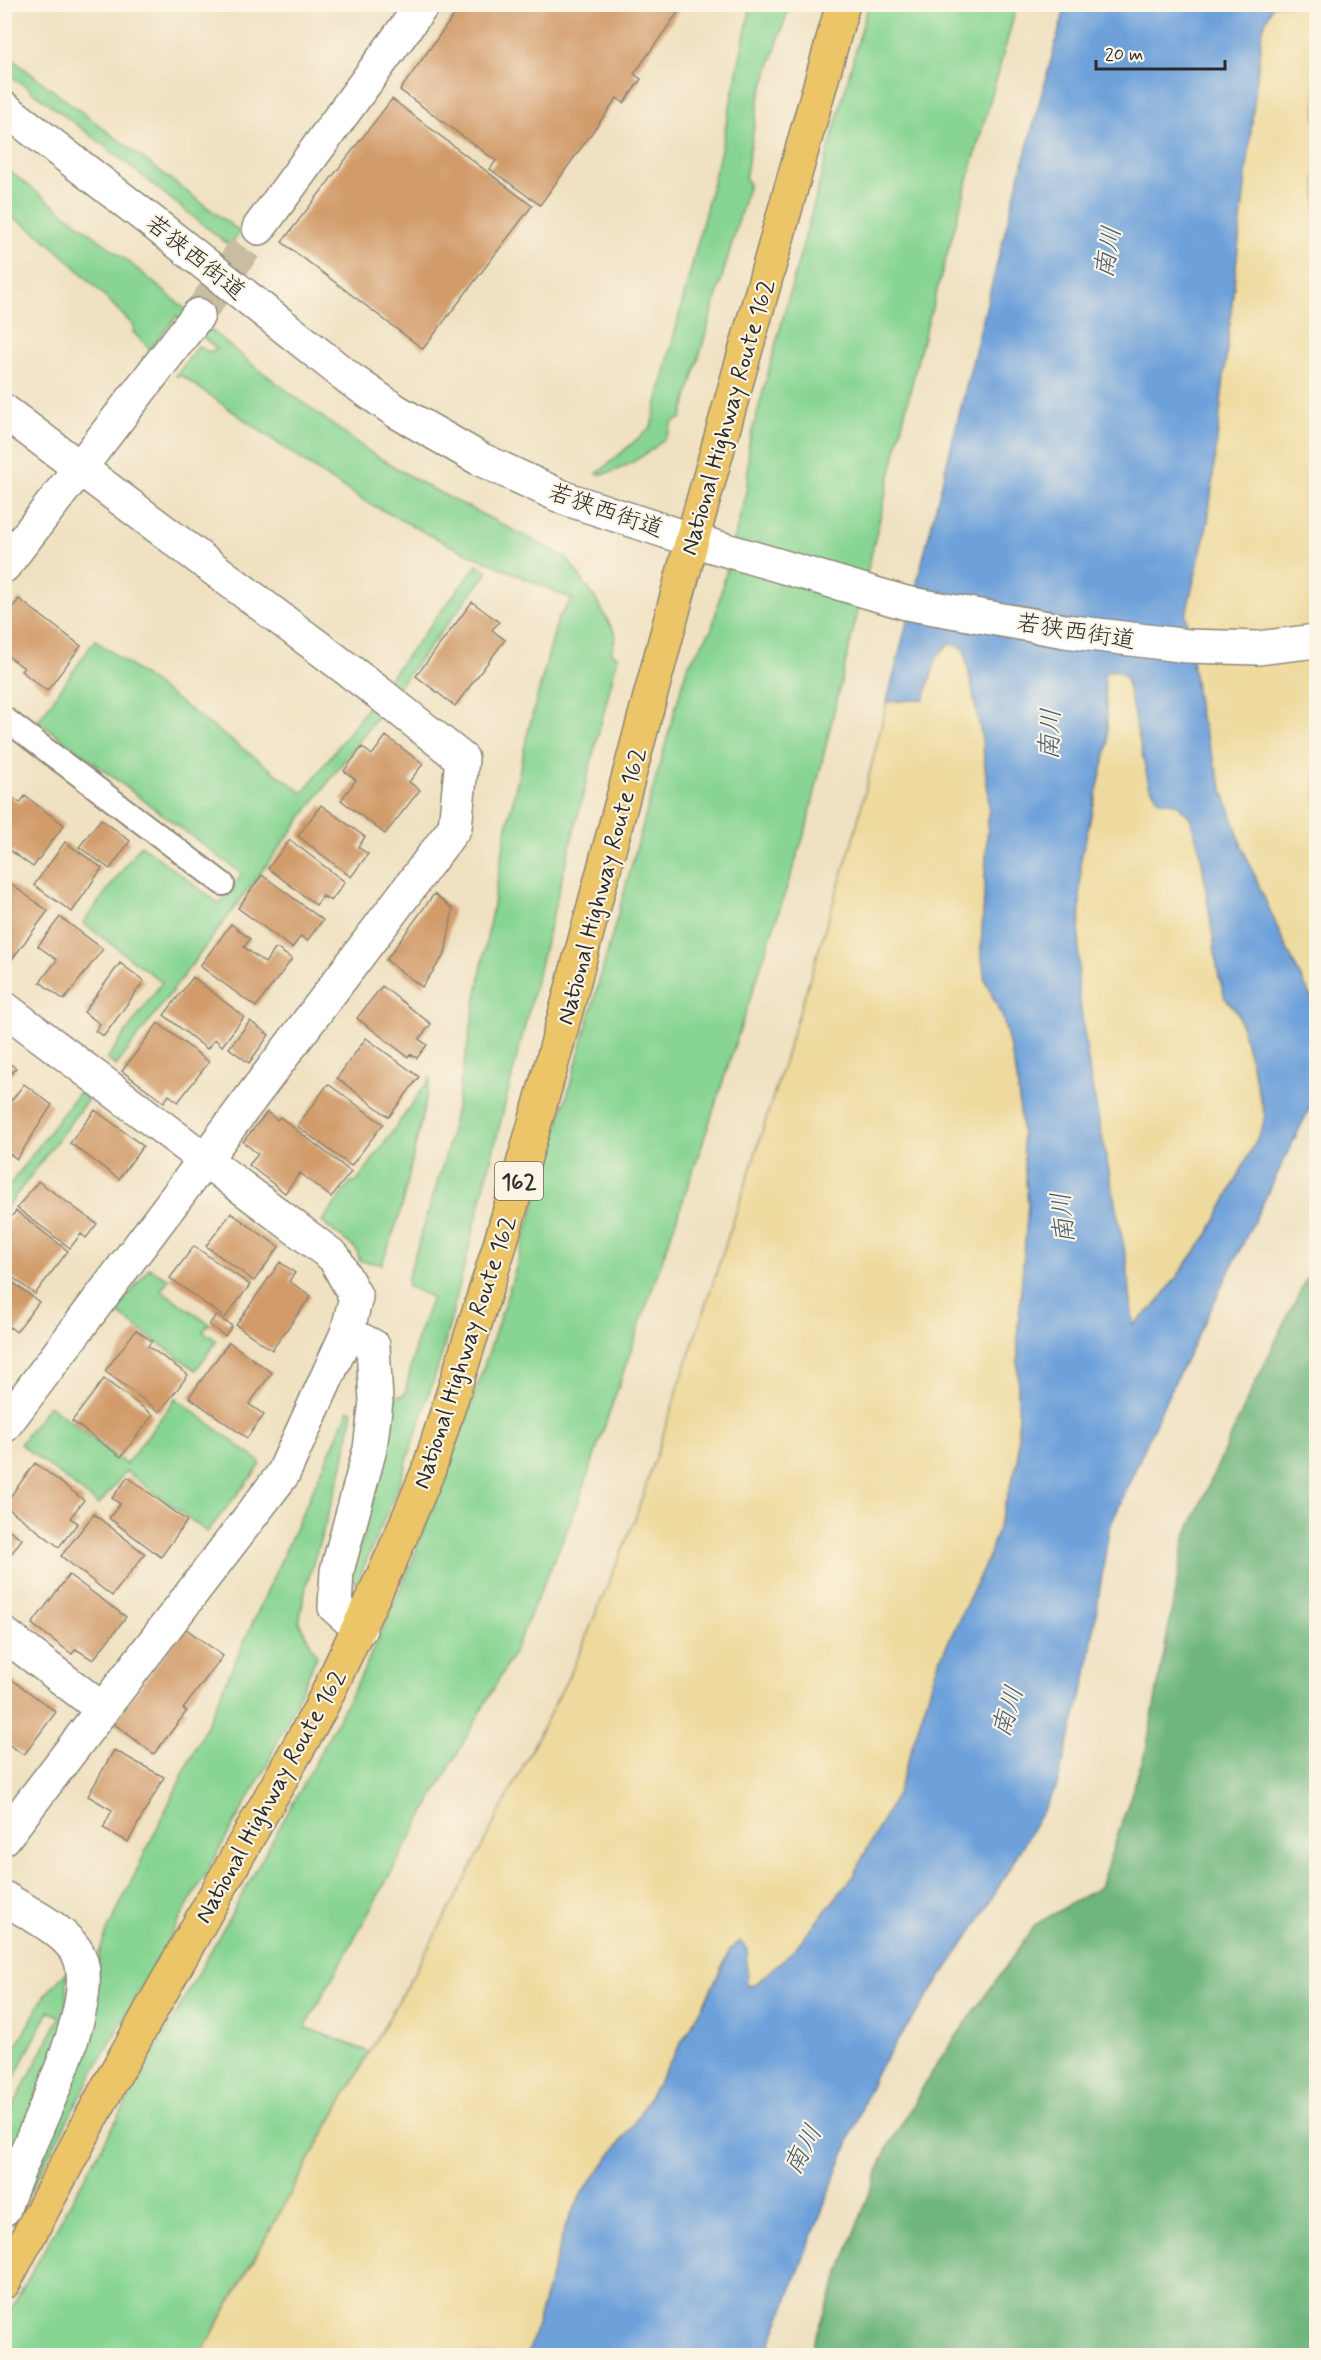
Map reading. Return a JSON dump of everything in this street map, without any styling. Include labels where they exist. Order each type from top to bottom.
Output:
[{"type":"highway","name":"National Highway Route 162","points":[[4,2282],[109,2085],[280,1783],[360,1629],[429,1469],[499,1248],[659,671],[692,540],[843,4]]},
{"type":"street","points":[[259,228],[423,4]]},
{"type":"street","name":"若狭西街道","points":[[4,108],[350,379],[396,411],[451,444],[540,487],[692,540],[906,603],[1065,631],[1188,646],[1258,648],[1317,641]]},
{"type":"street","points":[[4,566],[198,315]]},
{"type":"street","points":[[4,411],[379,693],[462,759],[455,827],[4,1426]]},
{"type":"street","points":[[4,1008],[207,1158],[334,1257],[356,1297],[347,1332],[283,1474],[4,1838]]},
{"type":"street","points":[[347,1332],[373,1346],[376,1401],[370,1449],[337,1571],[335,1607],[360,1629]]},
{"type":"street","points":[[4,1634],[102,1709]]},
{"type":"street","points":[[4,1898],[60,1933],[76,1950],[84,1971],[84,1997],[68,2050],[4,2209]]},
{"type":"lane","points":[[4,718],[223,884]]},
{"type":"green space","points":[[751,5],[790,5],[759,98],[745,178],[749,184],[681,419],[672,422],[666,437],[642,456],[613,471],[597,474],[651,427],[721,150]]},
{"type":"green space","points":[[868,5],[1017,5],[919,354],[806,829],[702,1145],[576,1509],[515,1650],[305,2027],[369,2052],[200,2355],[5,2355],[4,2324],[18,2297],[301,1789],[363,1672],[410,1567],[473,1400],[511,1284],[573,1075],[687,667],[712,629],[747,488],[749,443]]},
{"type":"green space","points":[[5,54],[240,232],[230,246],[97,140],[5,71]]},
{"type":"green space","points":[[4,167],[130,263],[254,366],[368,451],[421,483],[566,557],[595,598],[616,635],[611,653],[618,656],[442,1354],[400,1482],[356,1585],[351,1577],[388,1446],[393,1398],[405,1394],[417,1339],[432,1297],[408,1287],[407,1280],[446,1155],[507,827],[529,728],[558,618],[572,599],[447,544],[365,501],[325,476],[182,376],[176,376],[198,346],[208,352],[217,349],[177,316],[150,349],[133,332],[134,326],[53,246],[35,231],[5,216]]},
{"type":"green space","points":[[477,565],[488,572],[395,691],[385,684]]},
{"type":"green space","points":[[95,640],[303,793],[373,700],[383,709],[116,1066],[107,1059],[162,982],[83,923],[141,845],[220,904],[242,874],[38,721]]},
{"type":"green space","points":[[431,1077],[400,1214],[382,1264],[360,1261],[356,1249],[322,1222],[351,1182],[357,1182]]},
{"type":"green space","points":[[79,1092],[88,1099],[5,1210],[5,1191]]},
{"type":"green space","points":[[1316,1258],[1316,2355],[809,2355],[885,2152],[936,2065],[1036,1924],[1100,1887],[1146,1750],[1185,1538],[1248,1398]]},
{"type":"green space","points":[[149,1268],[169,1279],[161,1290],[209,1324],[203,1331],[217,1341],[196,1370],[116,1312]]},
{"type":"green space","points":[[176,1398],[260,1462],[260,1466],[207,1532],[126,1471],[99,1505],[20,1444],[49,1405],[126,1464]]},
{"type":"green space","points":[[349,1410],[353,1411],[343,1465],[306,1586],[299,1622],[317,1656],[266,1767],[83,2091],[13,2223],[18,2200],[96,2002],[99,1953],[106,1934],[202,1735]]},
{"type":"green space","points":[[67,1972],[66,2022],[5,2177],[5,2122],[60,2017],[49,2011],[5,2095],[5,2066],[45,1995]]},
{"type":"sand","points":[[1273,5],[1316,5],[1316,1008],[1284,943],[1242,847],[1220,781],[1199,713],[1186,614],[1208,521],[1262,30]]},
{"type":"sand","points":[[949,643],[964,648],[982,738],[989,805],[981,950],[985,980],[1003,1018],[1017,1077],[1028,1204],[1018,1329],[1018,1461],[990,1554],[938,1664],[898,1792],[851,1879],[793,1951],[753,1986],[747,1984],[730,1950],[703,2006],[630,2130],[582,2193],[565,2227],[528,2355],[200,2356],[459,1892],[574,1666],[634,1522],[753,1161],[854,836],[887,702],[924,699],[937,657]]},
{"type":"sand","points":[[1116,670],[1126,677],[1142,752],[1160,801],[1176,803],[1190,817],[1201,854],[1218,972],[1225,998],[1238,1013],[1265,1116],[1262,1129],[1209,1233],[1157,1304],[1133,1325],[1127,1263],[1090,1076],[1078,988],[1081,858],[1108,744],[1104,673]]},
{"type":"water","name":"南川","points":[[1066,5],[1273,5],[1262,30],[1208,521],[1186,614],[1199,713],[1220,781],[1242,847],[1284,943],[1316,1008],[1316,1095],[1163,1406],[1109,1529],[1086,1679],[1056,1788],[977,1924],[875,2074],[766,2355],[528,2356],[565,2227],[582,2193],[630,2130],[703,2006],[730,1950],[740,1941],[747,1950],[747,1984],[753,1986],[793,1951],[851,1879],[898,1792],[938,1664],[990,1554],[1018,1461],[1018,1329],[1028,1204],[1017,1077],[1003,1018],[985,980],[981,950],[989,805],[982,738],[964,648],[949,643],[937,657],[924,699],[887,702],[1014,196]],"holes":[[[1116,670],[1126,677],[1149,785],[1160,801],[1176,803],[1190,817],[1201,854],[1218,972],[1225,998],[1238,1013],[1265,1116],[1262,1129],[1209,1233],[1157,1304],[1133,1325],[1127,1263],[1090,1076],[1078,988],[1081,858],[1108,744],[1104,673]]]},
{"type":"building","points":[[462,4],[684,4],[634,74],[641,79],[624,103],[617,98],[540,205],[490,169],[496,161],[400,90]]},
{"type":"building","points":[[392,99],[532,206],[423,349],[282,242]]},
{"type":"building","points":[[19,599],[81,646],[47,691],[21,671],[24,668],[4,653],[4,618]]},
{"type":"building","points":[[472,602],[499,622],[492,630],[505,640],[455,706],[416,676]]},
{"type":"building","points":[[386,736],[423,764],[409,782],[420,790],[385,834],[341,800],[356,780],[344,771],[362,747],[372,755]]},
{"type":"building","points":[[4,792],[20,803],[25,796],[64,825],[33,867],[4,846]]},
{"type":"building","points":[[321,805],[365,837],[358,847],[368,854],[351,877],[298,836]]},
{"type":"building","points":[[101,819],[130,841],[110,869],[79,847]]},
{"type":"building","points":[[290,840],[345,882],[331,901],[323,896],[316,905],[268,868]]},
{"type":"building","points":[[65,842],[102,868],[72,912],[34,885]]},
{"type":"building","points":[[262,875],[323,920],[307,941],[301,936],[292,948],[238,908]]},
{"type":"building","points":[[4,879],[48,911],[4,970]]},
{"type":"building","points":[[434,894],[453,909],[445,954],[422,987],[386,960]]},
{"type":"building","points":[[60,917],[103,949],[64,1000],[40,982],[57,960],[38,946]]},
{"type":"building","points":[[231,924],[250,939],[244,947],[265,963],[276,948],[292,959],[256,1007],[200,966]]},
{"type":"building","points":[[120,963],[144,981],[104,1036],[95,1031],[100,1024],[84,1012]]},
{"type":"building","points":[[193,977],[244,1017],[222,1046],[215,1039],[207,1049],[164,1015]]},
{"type":"building","points":[[382,986],[431,1024],[419,1039],[427,1045],[417,1058],[410,1054],[408,1057],[357,1018]]},
{"type":"building","points":[[250,1021],[269,1035],[249,1063],[229,1048]]},
{"type":"building","points":[[158,1023],[209,1062],[178,1102],[169,1095],[164,1102],[122,1071]]},
{"type":"building","points":[[366,1038],[419,1077],[389,1117],[337,1078]]},
{"type":"building","points":[[4,1060],[16,1068],[4,1083]]},
{"type":"building","points":[[24,1084],[52,1105],[17,1159],[4,1150],[4,1100],[7,1096],[12,1100]]},
{"type":"building","points":[[328,1084],[383,1124],[351,1166],[297,1126]]},
{"type":"building","points":[[95,1110],[143,1146],[119,1179],[70,1143]]},
{"type":"building","points":[[267,1112],[277,1120],[280,1117],[351,1172],[331,1197],[300,1173],[285,1193],[249,1165],[258,1154],[243,1142]]},
{"type":"building","points":[[38,1181],[97,1224],[86,1238],[81,1234],[70,1248],[17,1208]]},
{"type":"building","points":[[16,1211],[68,1251],[35,1294],[4,1271],[4,1225]]},
{"type":"building","points":[[231,1213],[279,1247],[254,1281],[206,1246]]},
{"type":"building","points":[[194,1246],[250,1285],[225,1318],[170,1278]]},
{"type":"building","points":[[280,1262],[295,1273],[289,1281],[311,1296],[272,1350],[236,1325]]},
{"type":"building","points":[[4,1276],[39,1302],[16,1332],[10,1327],[4,1334]]},
{"type":"building","points":[[216,1315],[232,1326],[225,1336],[209,1325]]},
{"type":"building","points":[[136,1330],[152,1341],[148,1346],[188,1375],[160,1412],[105,1371]]},
{"type":"building","points":[[229,1342],[272,1373],[249,1404],[264,1415],[247,1438],[189,1397]]},
{"type":"building","points":[[104,1379],[153,1415],[121,1457],[72,1421]]},
{"type":"building","points":[[35,1463],[84,1500],[70,1518],[78,1523],[59,1547],[4,1505]]},
{"type":"building","points":[[128,1477],[187,1521],[161,1557],[109,1518],[120,1504],[112,1498]]},
{"type":"building","points":[[94,1514],[145,1554],[112,1596],[61,1556]]},
{"type":"building","points":[[4,1526],[22,1539],[4,1564]]},
{"type":"building","points":[[69,1575],[126,1617],[93,1660],[76,1649],[72,1654],[32,1624]]},
{"type":"building","points":[[185,1628],[223,1656],[183,1709],[187,1711],[154,1754],[113,1723]]},
{"type":"building","points":[[4,1674],[56,1712],[24,1755],[4,1741]]},
{"type":"building","points":[[114,1750],[164,1777],[128,1842],[103,1828],[112,1810],[88,1796]]},
{"type":"tunnel","points":[[198,315],[259,228]]}]
